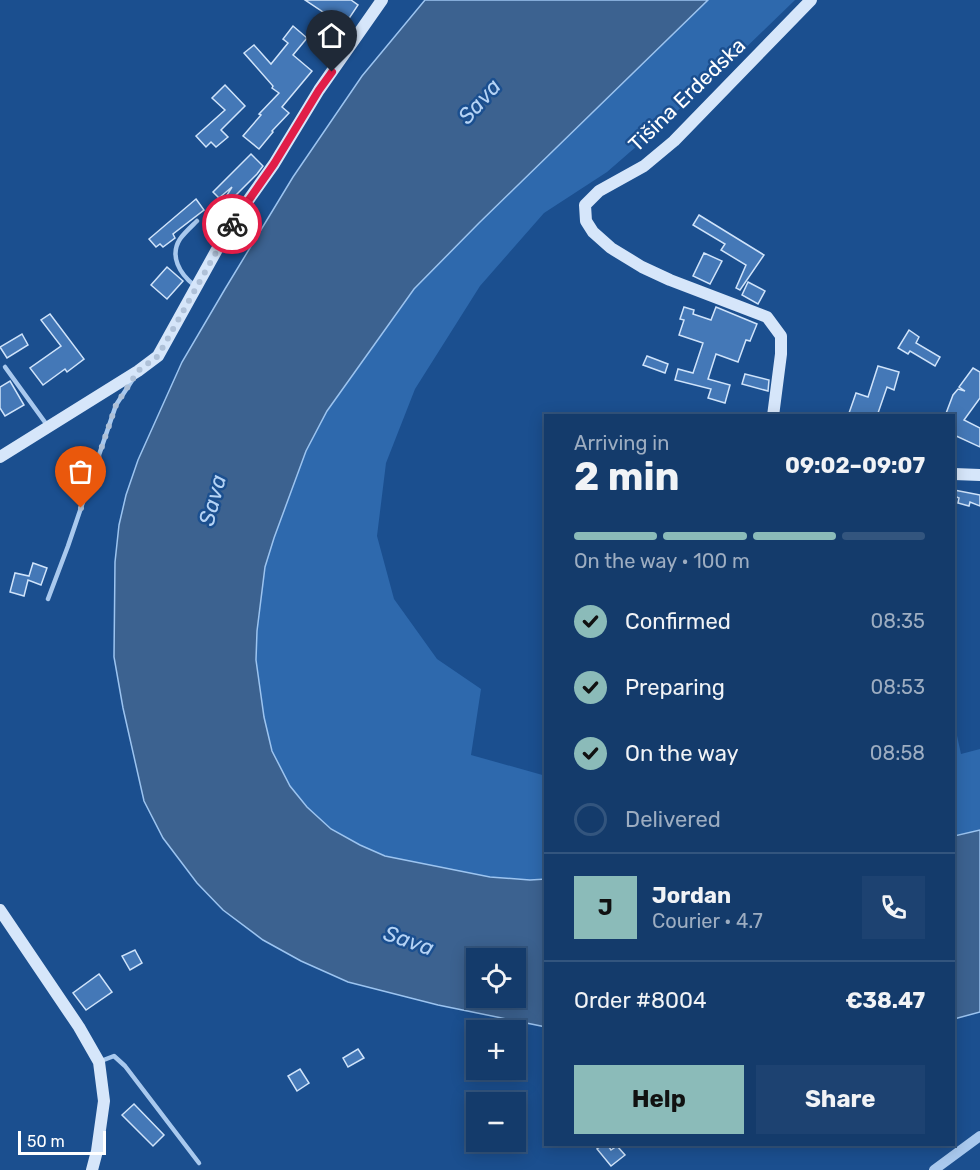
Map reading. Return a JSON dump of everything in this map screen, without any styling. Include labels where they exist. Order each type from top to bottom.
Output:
[{"type":"main road","points":[[0,457],[138,371],[158,356],[230,226],[274,164],[319,90],[382,0]]},
{"type":"main road","name":"Tišina Erdedska","points":[[773,414],[781,336],[767,317],[642,267],[611,248],[593,232],[586,221],[585,206],[598,191],[644,166],[674,141],[811,0]]},
{"type":"main road","points":[[955,474],[980,475]]},
{"type":"main road","points":[[0,910],[79,1027],[99,1062],[104,1101],[92,1170]]},
{"type":"street","points":[[934,1170],[980,1136]]},
{"type":"lane","points":[[196,287],[177,265],[175,252],[180,239],[197,221]]},
{"type":"lane","points":[[6,367],[49,427]]},
{"type":"lane","points":[[48,599],[116,405],[138,371]]},
{"type":"lane","points":[[99,1062],[114,1056],[125,1066],[199,1163]]},
{"type":"shaded area","points":[[708,0],[795,0],[707,85],[607,172],[544,213],[480,286],[415,389],[386,463],[377,536],[394,599],[437,659],[481,689],[471,755],[544,775],[544,879],[490,877],[385,856],[331,829],[307,807],[290,786],[272,751],[264,718],[256,660],[265,567],[315,430],[414,289]]},
{"type":"shaded area","points":[[955,727],[961,754],[980,749],[980,830],[955,836]]},
{"type":"water","name":"Sava","points":[[425,0],[708,0],[414,289],[327,411],[306,451],[265,567],[256,660],[264,717],[272,751],[290,786],[307,807],[331,829],[385,856],[490,877],[544,879],[544,1027],[526,1023],[526,1020],[512,1020],[438,1005],[348,982],[301,961],[263,940],[223,910],[197,883],[163,838],[144,801],[114,657],[115,562],[119,525],[138,460],[182,362],[293,177],[362,76]]},
{"type":"water","points":[[980,830],[980,1012],[955,1019],[955,836]]},
{"type":"building","points":[[305,0],[351,0],[358,5],[344,26]]},
{"type":"building","points":[[293,26],[307,38],[293,55],[312,71],[282,107],[289,113],[259,149],[243,136],[261,115],[259,114],[279,93],[272,88],[273,86],[244,53],[254,45],[271,64],[288,43],[283,39]]},
{"type":"building","points":[[225,85],[245,106],[221,130],[228,137],[216,147],[211,142],[206,147],[196,136],[225,110],[212,98]]},
{"type":"building","points":[[251,154],[263,166],[226,205],[222,203],[232,187],[219,198],[213,192]]},
{"type":"building","points":[[196,199],[204,210],[173,234],[175,238],[163,247],[160,244],[156,247],[149,239]]},
{"type":"building","points":[[699,215],[764,255],[740,290],[736,288],[746,265],[721,250],[725,244],[693,225]]},
{"type":"building","points":[[704,253],[722,261],[710,284],[693,276]]},
{"type":"building","points":[[167,267],[183,281],[167,299],[151,285]]},
{"type":"building","points":[[748,282],[765,291],[758,304],[742,295]]},
{"type":"building","points":[[684,307],[694,310],[693,314],[711,320],[716,307],[757,324],[750,341],[746,340],[738,362],[716,354],[708,379],[730,385],[725,403],[708,398],[711,389],[675,380],[678,369],[693,373],[703,343],[679,335],[684,320],[680,319]]},
{"type":"building","points":[[50,314],[84,359],[67,372],[65,369],[43,385],[30,368],[61,346],[41,320]]},
{"type":"building","points":[[909,330],[919,337],[916,343],[940,357],[935,366],[910,351],[908,354],[898,348]]},
{"type":"building","points":[[22,334],[28,345],[7,358],[0,347]]},
{"type":"building","points":[[647,356],[668,364],[665,373],[643,365]]},
{"type":"building","points":[[878,366],[899,372],[894,390],[887,387],[878,414],[849,414],[856,393],[868,397]]},
{"type":"building","points":[[973,368],[980,372],[980,398],[964,420],[980,428],[980,447],[955,435],[955,414],[946,414],[953,395],[958,389],[965,391],[959,387]]},
{"type":"building","points":[[745,374],[769,380],[768,391],[742,384]]},
{"type":"building","points":[[10,381],[24,405],[5,416],[0,408],[0,387]]},
{"type":"building","points":[[955,490],[980,495],[980,506],[970,502],[969,506],[958,503],[959,498],[955,496]]},
{"type":"building","points":[[33,563],[47,568],[41,585],[28,580],[24,596],[10,592],[15,573],[29,576]]},
{"type":"building","points":[[135,950],[142,963],[130,970],[122,956]]},
{"type":"building","points":[[99,974],[112,992],[86,1010],[73,993]]},
{"type":"building","points":[[358,1049],[364,1058],[348,1067],[343,1058]]},
{"type":"building","points":[[300,1069],[309,1083],[297,1091],[288,1076]]},
{"type":"building","points":[[134,1104],[164,1135],[153,1146],[122,1115]]},
{"type":"building","points":[[601,1146],[608,1146],[611,1150],[617,1146],[625,1155],[611,1166],[597,1149]]},
{"type":"way so far","points":[[81,508],[116,405],[138,371],[158,356],[232,224]]},
{"type":"route","points":[[232,224],[274,164],[332,72]]}]
